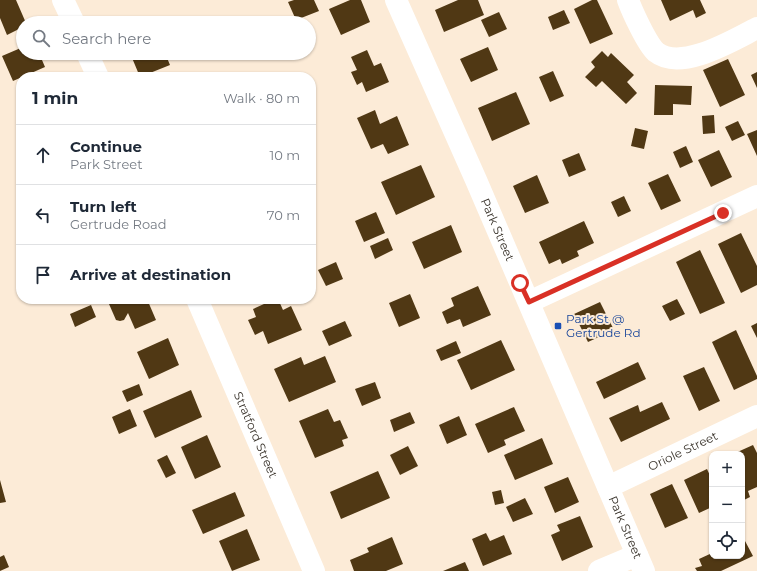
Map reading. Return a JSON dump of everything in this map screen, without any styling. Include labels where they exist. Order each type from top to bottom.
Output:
[{"type":"street","points":[[63,0],[71,16]]},
{"type":"street","name":"Park Street","points":[[396,0],[529,302],[641,563]]},
{"type":"street","points":[[628,0],[634,16],[656,52],[672,59],[690,58],[722,45],[757,28]]},
{"type":"street","points":[[90,60],[96,72]]},
{"type":"street","points":[[529,302],[757,196]]},
{"type":"street","name":"Stratford Street","points":[[199,304],[314,571]]},
{"type":"street","name":"Oriole Street","points":[[608,487],[757,416]]},
{"type":"street","points":[[599,571],[641,563]]},
{"type":"building","points":[[0,0],[16,0],[23,16],[16,16],[16,30],[7,35],[0,18]]},
{"type":"building","points":[[294,0],[314,0],[319,11],[306,16],[294,16],[288,2]]},
{"type":"building","points":[[350,0],[361,0],[370,22],[341,35],[329,9]]},
{"type":"building","points":[[458,0],[478,0],[484,15],[444,32],[435,10]]},
{"type":"building","points":[[592,0],[597,0],[613,34],[590,44],[574,9]]},
{"type":"building","points":[[661,0],[700,0],[706,13],[696,18],[693,10],[670,21]]},
{"type":"building","points":[[564,10],[570,23],[553,30],[548,17]]},
{"type":"building","points":[[499,12],[507,29],[489,37],[481,20]]},
{"type":"building","points":[[488,47],[498,70],[471,82],[460,59]]},
{"type":"building","points":[[16,50],[16,60],[42,60],[45,67],[34,72],[16,72],[16,80],[13,81],[2,56]]},
{"type":"building","points":[[367,50],[374,66],[381,63],[389,82],[366,92],[362,82],[357,85],[351,72],[357,70],[351,57]]},
{"type":"building","points":[[602,51],[608,57],[611,53],[634,75],[627,82],[637,93],[626,104],[602,81],[596,87],[585,77],[595,67],[591,62]]},
{"type":"building","points":[[728,59],[745,95],[720,107],[703,70]]},
{"type":"building","points":[[133,60],[168,60],[170,65],[152,72],[138,72]]},
{"type":"building","points":[[553,71],[564,96],[550,102],[539,77]]},
{"type":"building","points":[[757,72],[757,88],[751,75]]},
{"type":"building","points":[[655,85],[692,86],[691,105],[673,104],[673,115],[654,115]]},
{"type":"building","points":[[516,92],[530,124],[492,141],[478,108]]},
{"type":"building","points":[[375,110],[380,124],[397,116],[409,145],[388,154],[383,144],[371,149],[357,118]]},
{"type":"building","points":[[714,115],[715,133],[703,134],[702,116]]},
{"type":"building","points":[[738,121],[745,135],[732,141],[725,127]]},
{"type":"building","points":[[635,128],[648,131],[644,149],[631,146]]},
{"type":"building","points":[[757,130],[757,156],[747,134]]},
{"type":"building","points":[[686,146],[693,162],[680,168],[673,152]]},
{"type":"building","points":[[719,150],[732,177],[711,187],[698,160]]},
{"type":"building","points":[[579,153],[586,170],[569,177],[562,160]]},
{"type":"building","points":[[421,165],[435,197],[396,215],[381,182]]},
{"type":"building","points":[[668,174],[681,201],[661,210],[648,183]]},
{"type":"building","points":[[537,175],[549,203],[525,213],[513,186]]},
{"type":"building","points":[[624,196],[631,211],[618,217],[611,202]]},
{"type":"building","points":[[376,212],[385,233],[364,242],[355,221]]},
{"type":"building","points":[[584,221],[594,243],[577,251],[579,256],[562,264],[560,259],[549,264],[539,242]]},
{"type":"building","points":[[451,225],[462,252],[424,269],[412,242]]},
{"type":"building","points":[[741,233],[757,266],[757,285],[741,293],[718,244]]},
{"type":"building","points":[[388,238],[393,250],[375,259],[370,246]]},
{"type":"building","points":[[700,250],[725,303],[700,314],[676,262]]},
{"type":"building","points":[[336,262],[343,279],[326,286],[318,270]]},
{"type":"building","points":[[478,286],[491,315],[463,327],[460,319],[447,324],[442,312],[454,306],[451,298]]},
{"type":"building","points":[[410,294],[420,318],[399,327],[389,303]]},
{"type":"building","points":[[677,299],[685,314],[670,321],[662,306]]},
{"type":"building","points":[[600,302],[614,330],[588,342],[574,314]]},
{"type":"building","points":[[109,304],[149,304],[156,320],[135,329],[128,313],[124,320],[116,320]]},
{"type":"building","points":[[264,304],[280,304],[283,310],[291,306],[302,330],[268,344],[263,331],[255,335],[248,320],[256,317],[253,309]]},
{"type":"building","points":[[91,305],[96,317],[75,327],[70,314]]},
{"type":"building","points":[[345,321],[352,336],[329,346],[322,331]]},
{"type":"building","points":[[757,323],[757,338],[751,326]]},
{"type":"building","points":[[736,330],[757,379],[734,390],[712,342]]},
{"type":"building","points":[[168,338],[179,365],[149,379],[137,352]]},
{"type":"building","points":[[501,340],[515,370],[471,390],[457,360]]},
{"type":"building","points":[[456,341],[461,353],[441,361],[436,350]]},
{"type":"building","points":[[325,356],[336,382],[289,402],[274,369],[301,357],[304,365]]},
{"type":"building","points":[[638,362],[646,379],[604,399],[596,382]]},
{"type":"building","points":[[704,367],[720,401],[699,411],[683,376]]},
{"type":"building","points":[[375,382],[381,398],[362,406],[355,389]]},
{"type":"building","points":[[139,384],[143,395],[127,402],[122,391]]},
{"type":"building","points":[[191,390],[202,417],[155,438],[143,411]]},
{"type":"building","points":[[662,402],[670,419],[621,442],[609,418],[638,405],[640,412]]},
{"type":"building","points":[[514,407],[525,431],[504,440],[506,445],[488,453],[475,424]]},
{"type":"building","points":[[130,409],[137,426],[119,434],[112,417]]},
{"type":"building","points":[[328,409],[334,422],[340,420],[348,438],[342,440],[344,446],[315,458],[299,421]]},
{"type":"building","points":[[410,412],[415,423],[394,432],[390,420]]},
{"type":"building","points":[[459,416],[467,435],[447,444],[439,425]]},
{"type":"building","points":[[207,435],[221,467],[195,479],[181,447]]},
{"type":"building","points":[[542,438],[553,464],[515,480],[504,455]]},
{"type":"building","points":[[753,445],[757,453],[757,487],[748,491],[750,497],[745,500],[745,451],[740,451]]},
{"type":"building","points":[[408,446],[418,466],[400,475],[390,455]]},
{"type":"building","points":[[167,455],[176,473],[166,478],[157,460]]},
{"type":"building","points":[[707,469],[709,473],[709,508],[699,513],[684,480]]},
{"type":"building","points":[[378,471],[390,498],[341,519],[330,492]]},
{"type":"building","points":[[568,477],[579,502],[555,513],[544,487]]},
{"type":"building","points":[[0,480],[6,502],[0,503]]},
{"type":"building","points":[[672,484],[688,518],[665,528],[650,494]]},
{"type":"building","points":[[501,490],[504,503],[495,505],[492,492]]},
{"type":"building","points":[[235,492],[245,516],[203,534],[192,510]]},
{"type":"building","points":[[525,498],[533,514],[513,522],[506,507]]},
{"type":"building","points":[[580,516],[593,547],[562,561],[551,535],[560,531],[557,525]]},
{"type":"building","points":[[247,529],[260,560],[232,571],[219,541]]},
{"type":"building","points":[[486,533],[490,541],[504,535],[512,554],[483,566],[472,539]]},
{"type":"building","points":[[392,537],[403,564],[386,571],[354,571],[350,560],[369,552],[367,548]]},
{"type":"building","points":[[745,541],[753,556],[721,571],[697,571],[695,568],[702,566],[699,559],[709,554],[709,559],[745,559]]},
{"type":"building","points":[[4,555],[9,567],[0,571],[0,557]]},
{"type":"building","points":[[465,562],[469,571],[443,571]]},
{"type":"place","name":"Park St @ Gertrude Rd","points":[[558,326]]},
{"type":"route","points":[[520,283],[529,302],[723,213]]}]
